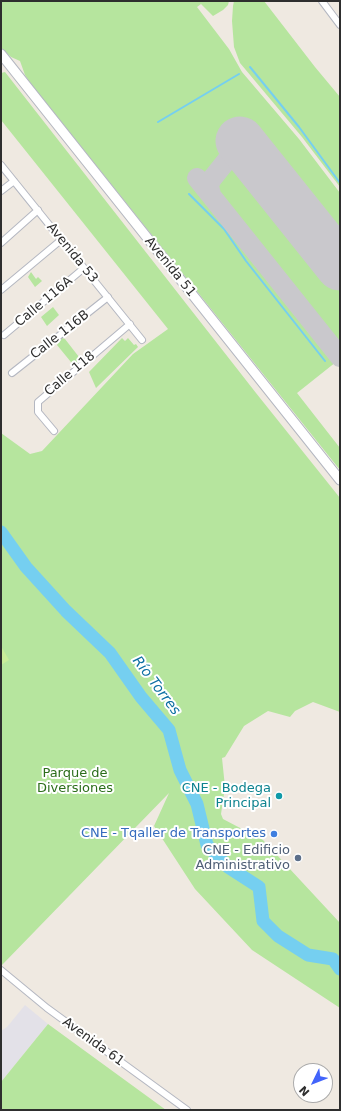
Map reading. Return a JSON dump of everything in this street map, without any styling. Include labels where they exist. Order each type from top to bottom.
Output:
[{"type":"main road","name":"Avenida 51","points":[[3,59],[340,480]]},
{"type":"street","points":[[322,1],[340,25]]},
{"type":"street","name":"Avenida 53","points":[[1,165],[142,340]]},
{"type":"street","points":[[1,191],[14,181]]},
{"type":"street","points":[[1,242],[38,210]]},
{"type":"street","points":[[1,290],[61,240]]},
{"type":"street","name":"Calle 116A","points":[[4,335],[84,268]]},
{"type":"street","name":"Calle 116B","points":[[12,373],[108,298]]},
{"type":"street","name":"Calle 118","points":[[54,431],[38,412],[38,402],[130,324]]},
{"type":"street","name":"Avenida 61","points":[[1,970],[47,1008],[187,1110]]},
{"type":"shaded area","points":[[25,1005],[48,1024],[1,1082],[1,1031],[7,1027]]},
{"type":"green space","points":[[1,1],[229,1],[228,5],[223,10],[213,16],[201,4],[197,7],[229,49],[242,72],[299,139],[340,193],[340,240],[251,128],[231,144],[206,179],[201,172],[191,179],[336,362],[297,393],[340,448],[340,470],[31,84],[25,75],[20,61],[11,57],[1,48]]},
{"type":"green space","points":[[234,1],[264,1],[340,97],[340,187],[302,137],[240,63],[234,47],[232,21]]},
{"type":"green space","name":"Parque de Diversiones","points":[[5,72],[340,498],[340,712],[313,702],[295,711],[290,717],[268,711],[244,726],[225,757],[222,758],[225,787],[221,814],[223,819],[263,840],[340,923],[340,1008],[252,950],[195,889],[154,826],[169,793],[2,965],[1,964],[1,433],[30,454],[42,451],[133,354],[168,329],[1,120],[1,73]]},
{"type":"green space","points":[[237,161],[340,290],[340,347],[220,196],[218,188],[219,180],[230,165]]},
{"type":"green space","points":[[31,272],[36,279],[38,277],[42,281],[35,287],[28,277]]},
{"type":"green space","points":[[53,307],[59,315],[47,326],[41,317]]},
{"type":"green space","points":[[62,338],[65,339],[79,357],[75,367],[57,345]]},
{"type":"green space","points":[[122,338],[125,341],[128,338],[138,347],[96,388],[89,372]]},
{"type":"green space","points":[[1,646],[9,660],[1,665]]},
{"type":"green space","points":[[48,1024],[166,1110],[1,1110],[1,1082]]},
{"type":"waterway","points":[[250,67],[299,127],[340,183]]},
{"type":"waterway","points":[[158,122],[239,74]]},
{"type":"waterway","points":[[189,194],[224,229],[246,261],[325,361]]},
{"type":"waterway","name":"Río Torres","points":[[1,532],[26,567],[66,611],[110,653],[141,697],[169,730],[180,770],[197,804],[207,845],[228,867],[259,887],[263,921],[278,936],[308,955],[333,959],[340,969]]},
{"type":"taxiway","points":[[211,195],[209,186],[211,180],[227,160],[233,155],[246,155],[256,160]]},
{"type":"taxiway","points":[[197,178],[340,357]]},
{"type":"runway","points":[[240,141],[340,266]]},
{"type":"place","name":"CNE - Bodega Principal","points":[[279,796]]},
{"type":"place","name":"CNE - Tqaller de Transportes","points":[[274,834]]},
{"type":"place","name":"CNE - Edificio Administrativo","points":[[298,858]]}]
